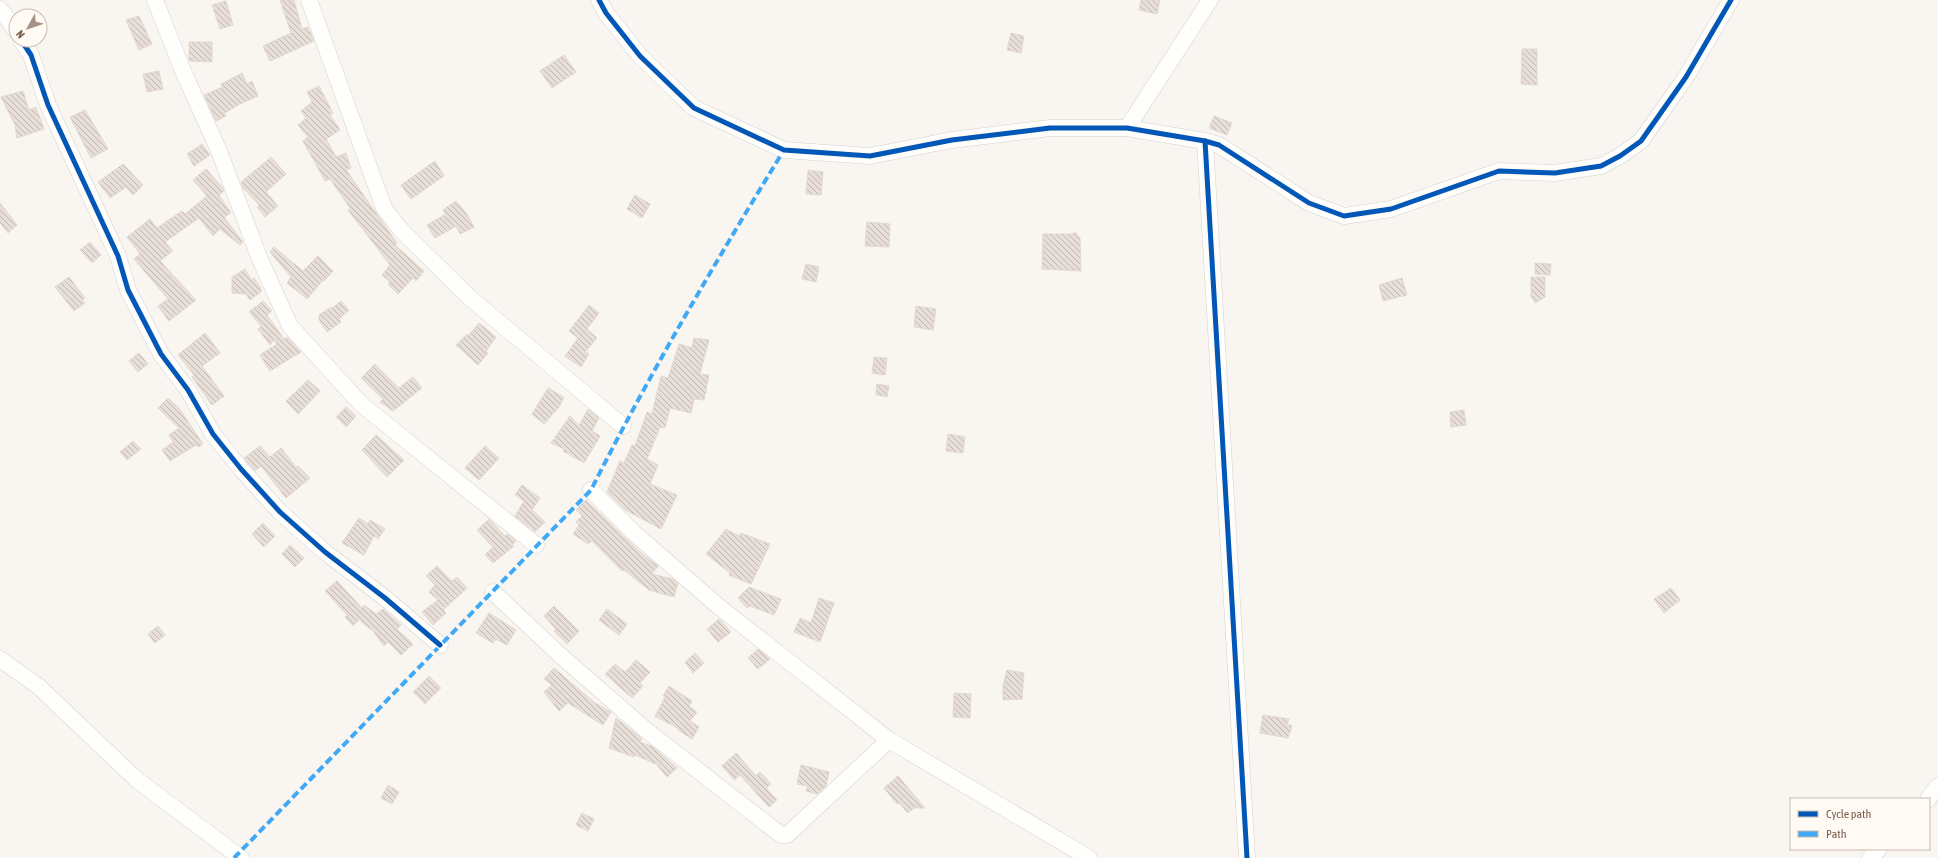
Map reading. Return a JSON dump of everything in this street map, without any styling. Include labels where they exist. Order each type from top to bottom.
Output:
[{"type":"street","points":[[156,0],[183,71],[219,151],[259,257],[290,326],[361,404],[536,545]]},
{"type":"street","points":[[310,0],[384,208],[400,229],[470,298],[623,426]]},
{"type":"street","points":[[599,0],[606,13],[640,56],[694,108],[784,150],[870,156],[952,140],[1050,128],[1127,128],[1205,141],[1219,145],[1308,203],[1344,216],[1391,209],[1499,171],[1555,174],[1601,166],[1620,156],[1641,141],[1686,77],[1731,0]]},
{"type":"street","points":[[1127,128],[1210,0]]},
{"type":"street","points":[[0,9],[8,20]]},
{"type":"street","points":[[27,48],[31,55],[48,104],[118,256],[128,290],[161,354],[188,390],[213,434],[241,469],[280,512],[324,552],[385,598],[440,646]]},
{"type":"street","points":[[1205,141],[1247,858]]},
{"type":"street","points":[[591,490],[632,532],[718,606],[889,740],[1089,858]]},
{"type":"street","points":[[493,592],[561,656],[646,730],[781,835],[787,834],[889,740]]},
{"type":"street","points":[[0,659],[38,686],[136,780],[241,858]]},
{"type":"street","points":[[1929,798],[1938,786]]},
{"type":"street","points":[[1870,858],[1878,850]]},
{"type":"building","points":[[280,0],[294,0],[302,29],[308,27],[314,41],[270,61],[263,46],[291,33]]},
{"type":"building","points":[[1141,0],[1160,0],[1157,14],[1139,10]]},
{"type":"building","points":[[226,1],[233,25],[220,29],[212,5]]},
{"type":"building","points":[[139,16],[152,44],[139,50],[126,20]]},
{"type":"building","points":[[1011,33],[1024,36],[1021,53],[1007,50]]},
{"type":"building","points":[[189,42],[212,42],[212,62],[189,61]]},
{"type":"building","points":[[1522,49],[1537,49],[1537,85],[1521,84]]},
{"type":"building","points":[[564,55],[576,72],[552,88],[540,71]]},
{"type":"building","points":[[159,71],[163,89],[147,92],[143,74]]},
{"type":"building","points":[[242,73],[247,84],[252,81],[258,96],[238,105],[225,113],[226,116],[216,121],[204,95],[223,87],[221,84]]},
{"type":"building","points":[[319,86],[333,113],[330,115],[340,130],[326,139],[336,157],[346,153],[351,168],[346,170],[397,243],[395,245],[424,271],[416,281],[413,278],[398,294],[388,284],[390,282],[382,275],[390,265],[348,210],[350,208],[330,179],[325,181],[303,141],[308,137],[298,125],[306,118],[301,111],[312,102],[307,92]]},
{"type":"building","points":[[23,91],[29,110],[36,107],[44,129],[17,138],[15,125],[1,97]]},
{"type":"building","points":[[85,110],[108,149],[91,158],[70,117]]},
{"type":"building","points":[[1214,116],[1232,123],[1227,135],[1209,128]]},
{"type":"building","points":[[202,144],[210,155],[194,166],[187,154]]},
{"type":"building","points":[[271,157],[286,174],[266,192],[278,206],[265,217],[257,207],[259,205],[243,188],[241,182]]},
{"type":"building","points":[[435,161],[444,176],[411,199],[401,185]]},
{"type":"building","points":[[123,164],[143,185],[133,195],[126,187],[110,198],[98,182]]},
{"type":"building","points":[[206,169],[223,188],[224,191],[219,195],[231,213],[224,217],[243,242],[240,245],[220,229],[213,236],[199,218],[165,242],[173,251],[160,261],[196,300],[169,321],[158,306],[168,299],[134,259],[140,254],[127,237],[150,219],[157,228],[182,211],[185,214],[207,196],[193,180]]},
{"type":"building","points":[[808,170],[823,172],[821,195],[806,194]]},
{"type":"building","points":[[635,195],[650,204],[642,218],[627,209]]},
{"type":"building","points":[[456,201],[467,214],[474,227],[460,234],[456,226],[435,238],[427,225],[446,214],[443,210]]},
{"type":"building","points":[[0,203],[17,225],[8,233],[0,223]]},
{"type":"building","points":[[867,222],[890,224],[889,247],[865,246]]},
{"type":"building","points":[[1075,232],[1080,238],[1081,271],[1042,269],[1043,234],[1072,234]]},
{"type":"building","points":[[90,242],[101,255],[92,263],[80,250]]},
{"type":"building","points":[[274,247],[303,271],[318,256],[333,271],[324,281],[323,280],[307,299],[287,283],[291,277],[270,252]]},
{"type":"building","points":[[1535,263],[1551,264],[1550,275],[1535,274]]},
{"type":"building","points":[[806,264],[819,267],[816,282],[802,279]]},
{"type":"building","points":[[245,269],[251,280],[254,278],[261,288],[261,292],[250,300],[246,294],[232,293],[232,277]]},
{"type":"building","points":[[69,277],[85,298],[82,300],[85,303],[74,311],[55,287]]},
{"type":"building","points":[[1531,277],[1545,277],[1545,297],[1535,303],[1531,296]]},
{"type":"building","points":[[1402,278],[1407,295],[1383,301],[1379,285]]},
{"type":"building","points":[[263,301],[272,311],[267,315],[284,339],[287,337],[301,352],[270,371],[260,355],[277,344],[274,340],[270,345],[258,329],[261,326],[249,312]]},
{"type":"building","points":[[341,301],[349,310],[339,319],[341,322],[327,332],[319,320],[319,315]]},
{"type":"building","points":[[589,305],[599,313],[587,329],[597,338],[585,352],[589,354],[581,367],[565,356],[578,338],[569,331]]},
{"type":"building","points":[[916,306],[936,309],[933,330],[914,327]]},
{"type":"building","points":[[479,323],[496,337],[486,351],[488,353],[478,365],[456,345],[467,334],[468,336]]},
{"type":"building","points":[[205,333],[220,353],[202,366],[224,396],[212,405],[192,377],[194,375],[178,355]]},
{"type":"building","points":[[694,338],[709,340],[700,374],[709,375],[704,400],[694,399],[691,413],[670,408],[665,428],[660,427],[647,459],[658,465],[650,484],[677,495],[661,529],[625,510],[607,492],[620,461],[624,463],[632,445],[635,446],[647,412],[652,414],[661,376],[668,378],[679,344],[692,348]]},
{"type":"building","points":[[139,353],[148,364],[138,372],[129,361]]},
{"type":"building","points":[[874,357],[887,358],[885,375],[872,373]]},
{"type":"building","points":[[375,364],[399,388],[413,377],[422,388],[393,411],[380,402],[383,399],[361,378]]},
{"type":"building","points":[[308,380],[320,391],[298,414],[286,401]]},
{"type":"building","points":[[877,384],[889,386],[887,397],[876,395]]},
{"type":"building","points":[[548,388],[564,397],[560,406],[544,424],[532,414]]},
{"type":"building","points":[[168,398],[179,408],[203,444],[199,447],[196,445],[170,461],[162,450],[173,442],[169,435],[179,428],[158,408]]},
{"type":"building","points":[[346,407],[356,416],[346,427],[336,417]]},
{"type":"building","points":[[588,409],[599,418],[592,431],[600,436],[584,463],[563,451],[564,449],[551,443],[570,416],[579,426]]},
{"type":"building","points":[[1464,410],[1466,425],[1451,427],[1450,412]]},
{"type":"building","points":[[948,434],[965,437],[963,453],[946,451]]},
{"type":"building","points":[[376,435],[404,460],[387,477],[362,450]]},
{"type":"building","points":[[133,441],[141,449],[127,460],[120,452]]},
{"type":"building","points":[[260,446],[270,457],[281,448],[296,467],[298,466],[310,478],[286,498],[261,466],[255,471],[244,458]]},
{"type":"building","points":[[485,446],[499,458],[479,480],[465,468]]},
{"type":"building","points":[[522,485],[540,498],[532,510],[545,522],[535,532],[515,516],[524,501],[515,495]]},
{"type":"building","points":[[586,500],[640,552],[658,566],[652,574],[673,579],[678,583],[674,597],[649,590],[624,570],[622,571],[592,541],[588,544],[573,534],[579,525],[576,522],[582,516],[576,510]]},
{"type":"building","points":[[359,518],[368,524],[370,520],[385,529],[378,539],[374,536],[364,555],[342,543]]},
{"type":"building","points":[[489,519],[505,536],[508,534],[516,541],[512,545],[514,546],[493,563],[485,555],[493,547],[477,530]]},
{"type":"building","points":[[263,523],[275,536],[264,547],[252,534]]},
{"type":"building","points":[[726,529],[739,536],[741,533],[770,544],[751,584],[729,575],[730,573],[706,554]]},
{"type":"building","points":[[290,545],[304,558],[295,567],[282,554]]},
{"type":"building","points":[[437,566],[452,581],[457,577],[467,588],[443,610],[446,613],[433,625],[422,612],[438,600],[429,592],[435,585],[426,576]]},
{"type":"building","points":[[337,581],[362,608],[364,605],[376,614],[383,609],[401,625],[397,629],[413,644],[401,655],[388,642],[384,646],[373,631],[359,620],[353,626],[345,617],[347,615],[325,591]]},
{"type":"building","points":[[749,587],[781,599],[774,615],[750,606],[747,608],[738,598]]},
{"type":"building","points":[[1671,588],[1680,600],[1664,613],[1654,599]]},
{"type":"building","points":[[819,598],[834,603],[820,642],[794,632],[800,618],[811,623]]},
{"type":"building","points":[[554,606],[579,631],[567,644],[554,631],[556,629],[544,616]]},
{"type":"building","points":[[607,609],[627,624],[619,635],[599,620]]},
{"type":"building","points":[[489,613],[516,630],[507,645],[496,639],[493,643],[476,633]]},
{"type":"building","points":[[719,619],[731,632],[718,642],[707,629]]},
{"type":"building","points":[[158,626],[165,635],[155,643],[148,634]]},
{"type":"building","points":[[758,649],[770,659],[758,669],[748,658]]},
{"type":"building","points":[[695,653],[704,663],[693,673],[685,662]]},
{"type":"building","points":[[636,660],[650,672],[640,683],[643,686],[632,698],[605,674],[615,664],[625,672]]},
{"type":"building","points":[[554,668],[595,703],[611,712],[603,725],[568,703],[559,711],[544,692],[552,685],[544,679]]},
{"type":"building","points":[[1007,670],[1024,673],[1022,699],[1003,700],[1003,686]]},
{"type":"building","points":[[429,676],[441,688],[425,704],[413,692]]},
{"type":"building","points":[[669,686],[692,701],[689,706],[697,712],[690,721],[699,727],[692,739],[678,730],[679,729],[655,716],[665,697],[663,696]]},
{"type":"building","points":[[954,693],[971,694],[970,718],[953,717]]},
{"type":"building","points":[[1263,715],[1289,719],[1287,724],[1292,726],[1288,738],[1260,733]]},
{"type":"building","points":[[616,718],[642,739],[640,742],[652,746],[677,768],[667,777],[656,764],[635,755],[634,757],[609,748]]},
{"type":"building","points":[[736,753],[756,776],[760,772],[771,784],[766,788],[777,800],[769,807],[740,775],[734,780],[722,766]]},
{"type":"building","points":[[801,765],[829,772],[826,786],[817,794],[806,791],[808,786],[797,784]]},
{"type":"building","points":[[898,776],[925,808],[914,808],[908,813],[899,803],[897,804],[884,788]]},
{"type":"building","points":[[388,785],[399,792],[392,804],[381,798]]},
{"type":"building","points":[[582,813],[594,819],[588,831],[576,825]]},
{"type":"marked path","points":[[234,858],[591,490],[636,403],[684,318],[784,150]]},
{"type":"cycle path","points":[[599,0],[606,13],[640,56],[694,108],[784,150],[870,156],[952,140],[1050,128],[1127,128],[1205,141],[1219,145],[1309,203],[1344,216],[1391,209],[1499,171],[1555,173],[1601,166],[1620,156],[1641,141],[1686,77],[1731,0]]},
{"type":"cycle path","points":[[26,48],[31,55],[48,105],[118,256],[128,290],[161,354],[188,390],[213,434],[241,469],[280,512],[325,552],[385,598],[440,645]]},
{"type":"cycle path","points":[[1205,141],[1247,858]]}]
